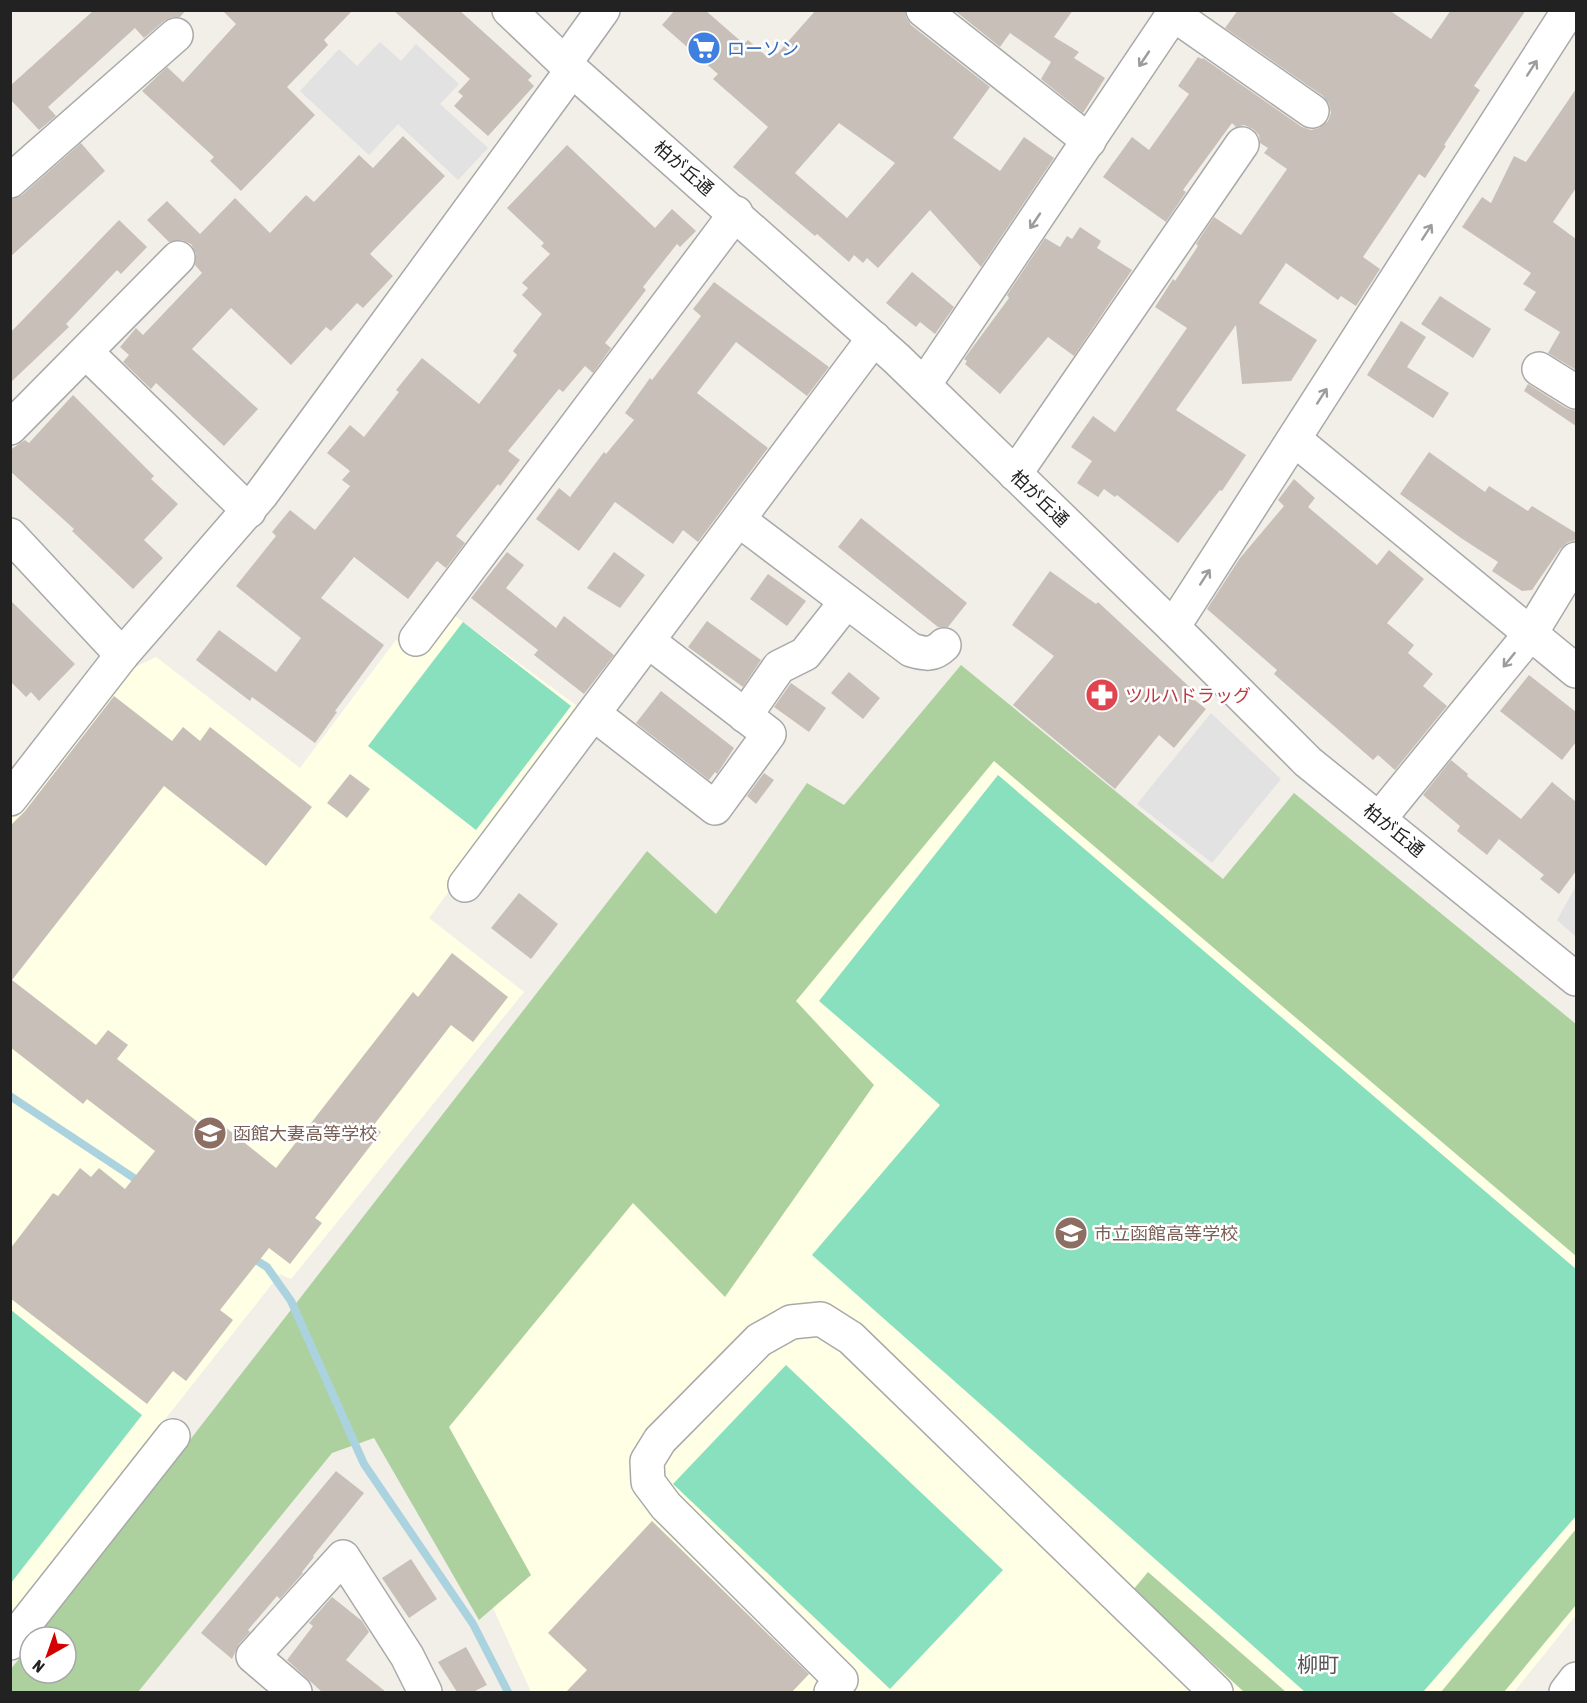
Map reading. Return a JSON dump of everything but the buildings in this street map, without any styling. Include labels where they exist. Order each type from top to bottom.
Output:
[{"type":"street","name":"柏が丘通","points":[[509,10],[924,385],[1308,762],[1576,979]]},
{"type":"street","points":[[10,799],[123,655],[249,511],[569,66],[603,10]]},
{"type":"street","points":[[923,10],[1089,141]]},
{"type":"street","points":[[1173,627],[1569,10]]},
{"type":"street","points":[[924,385],[1175,13],[1312,111]]},
{"type":"street","points":[[10,181],[176,35]]},
{"type":"street","points":[[1015,474],[1242,144]]},
{"type":"street","points":[[416,639],[736,213]]},
{"type":"street","points":[[10,428],[178,258]]},
{"type":"street","points":[[465,885],[874,338]]},
{"type":"street","points":[[86,352],[249,511]]},
{"type":"street","points":[[1539,369],[1576,392]]},
{"type":"street","points":[[1294,439],[1576,671]]},
{"type":"street","points":[[739,520],[911,650],[928,654],[938,651],[944,645]]},
{"type":"street","points":[[10,535],[123,655]]},
{"type":"street","points":[[1380,819],[1531,633],[1576,559]]},
{"type":"street","points":[[745,716],[779,667],[805,654],[846,602]]},
{"type":"street","points":[[594,714],[715,808],[769,734],[648,641]]},
{"type":"street","points":[[831,1692],[841,1680],[666,1506],[648,1482],[647,1461],[660,1440],[759,1340],[791,1322],[820,1319],[851,1338],[1216,1692]]},
{"type":"street","points":[[10,1643],[173,1436]]},
{"type":"street","points":[[295,1692],[253,1656],[343,1557],[407,1656],[425,1692]]},
{"type":"street","points":[[1566,1692],[1576,1679]]},
{"type":"shaded area","points":[[380,42],[401,61],[416,44],[459,84],[440,104],[488,148],[458,180],[398,124],[369,155],[300,91],[339,49],[357,66]]},
{"type":"shaded area","name":"函館大妻高等学校","points":[[452,614],[584,711],[429,918],[524,992],[291,1279],[280,1274],[11,1614],[11,817],[131,669],[156,657],[300,768],[396,640],[418,657]]},
{"type":"shaded area","points":[[1211,713],[1281,779],[1212,863],[1137,804]]},
{"type":"shaded area","name":"市立函館高等学校","points":[[998,717],[1220,893],[1576,1045],[1576,1615],[1514,1692],[531,1692],[409,1421]]},
{"type":"shaded area","points":[[1576,886],[1576,937],[1557,920]]},
{"type":"green space","points":[[463,622],[571,706],[476,830],[368,746]]},
{"type":"green space","points":[[961,665],[1223,879],[1294,793],[1576,1024],[1576,1256],[994,761],[796,1001],[874,1085],[725,1297],[633,1203],[449,1427],[531,1575],[479,1620],[374,1438],[332,1453],[138,1692],[11,1692],[10,1670],[18,1660],[18,1685],[78,1685],[78,1625],[46,1625],[647,851],[716,914],[807,783],[844,805]]},
{"type":"green space","points":[[998,775],[1576,1269],[1576,1516],[1423,1692],[1305,1692],[812,1255],[940,1105],[819,1001]]},
{"type":"green space","points":[[11,1310],[142,1415],[11,1583]]},
{"type":"green space","points":[[786,1365],[1003,1570],[890,1689],[673,1484]]},
{"type":"green space","points":[[1576,1529],[1576,1605],[1504,1692],[1441,1692]]},
{"type":"green space","points":[[1148,1572],[1286,1692],[1244,1692],[1133,1590]]},
{"type":"waterway","points":[[10,1096],[143,1184]]},
{"type":"waterway","points":[[251,1257],[267,1267],[291,1301],[364,1464],[473,1624],[508,1692]]},
{"type":"place","name":"ローソン","points":[[704,48]]},
{"type":"place","name":"ツルハドラッグ","points":[[1102,695]]},
{"type":"place","name":"函館大妻高等学校","points":[[210,1133]]},
{"type":"place","name":"市立函館高等学校","points":[[1071,1233]]},
{"type":"district","name":"柳町","points":[[1318,1664]]}]
